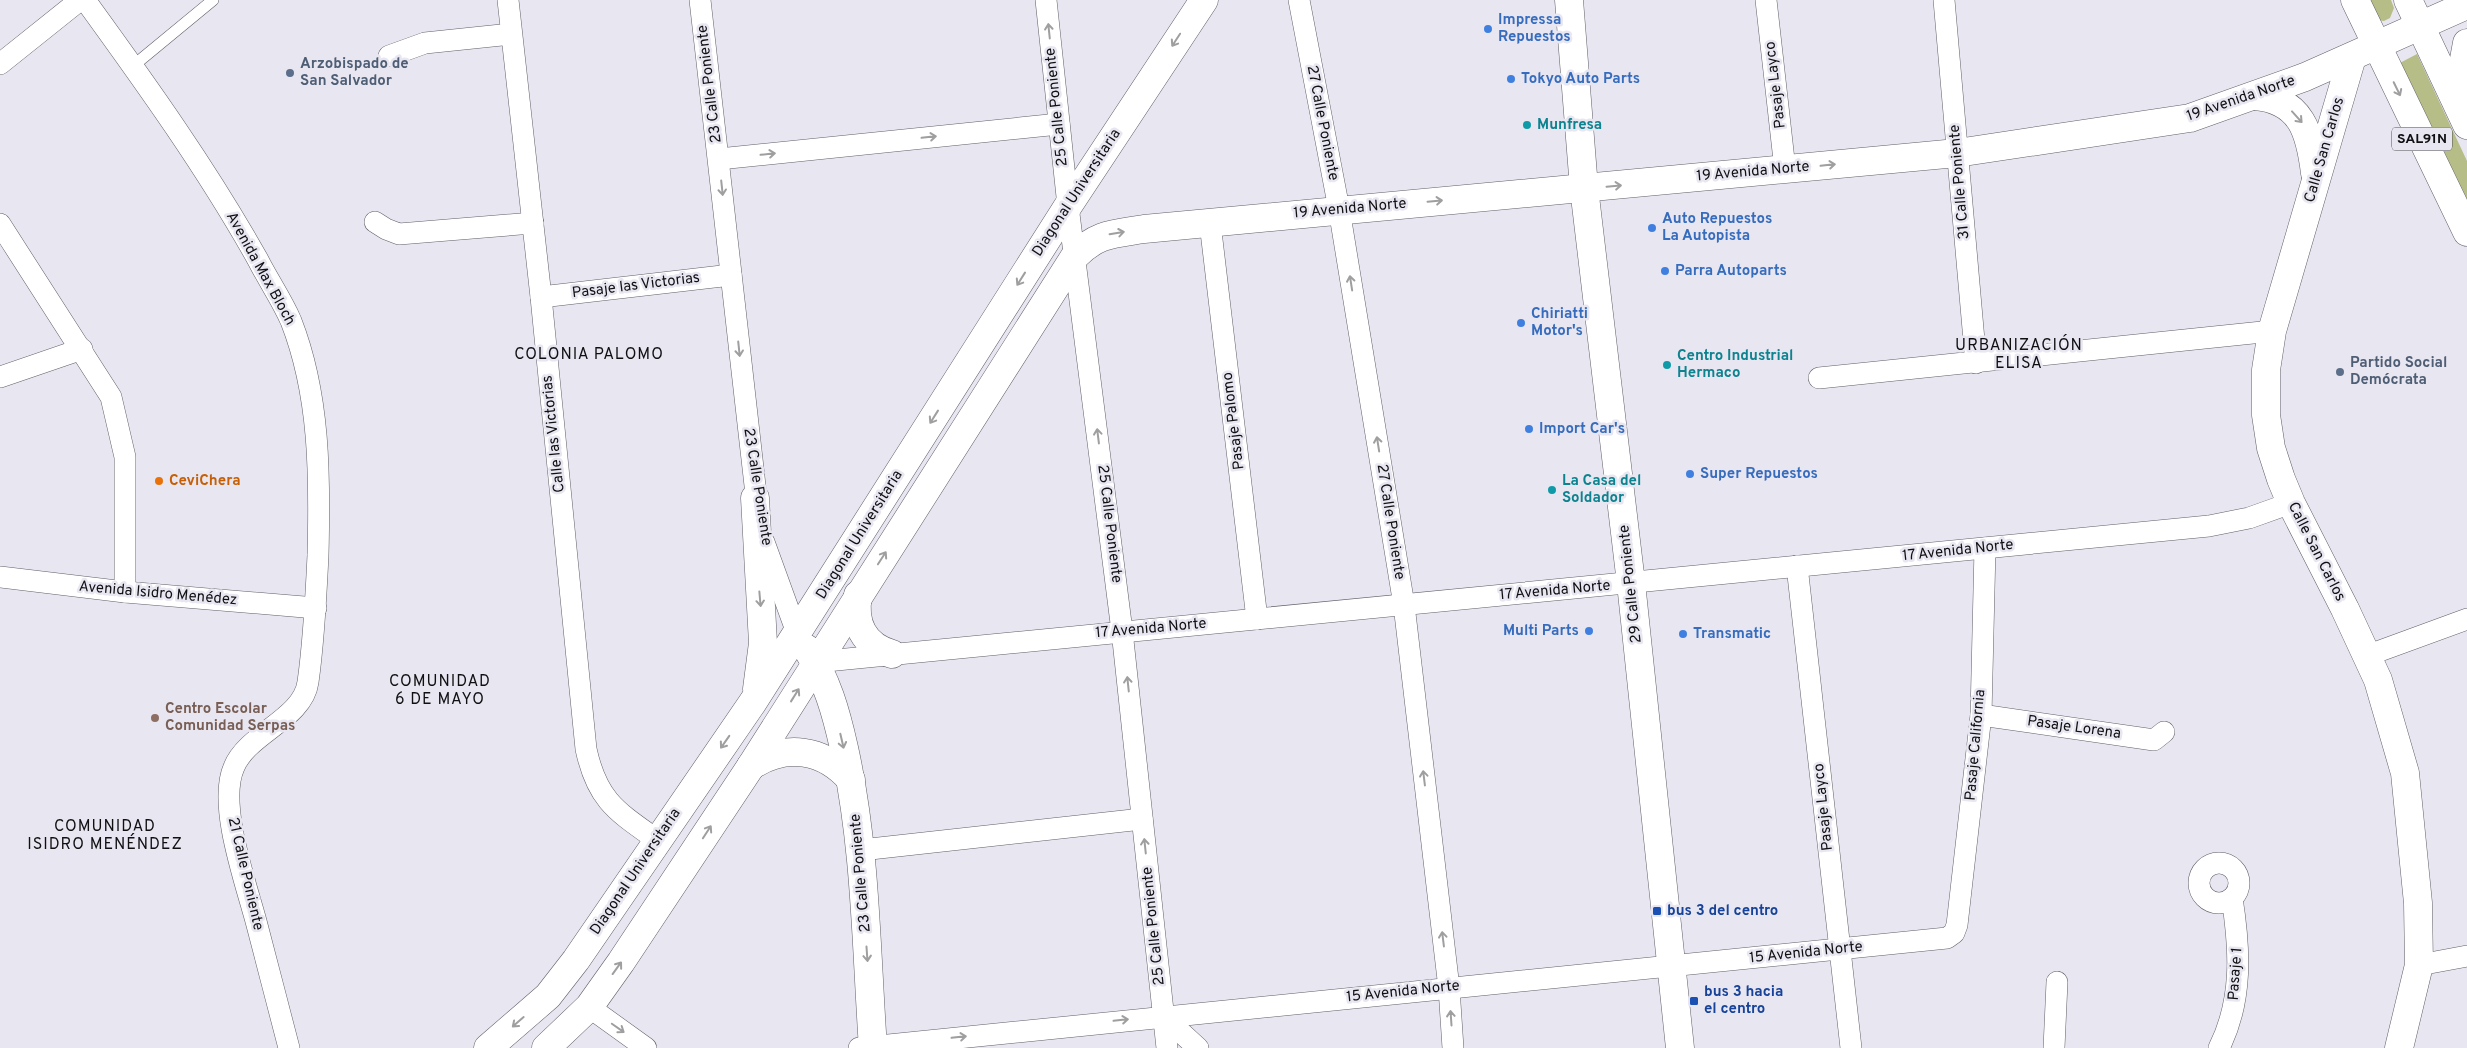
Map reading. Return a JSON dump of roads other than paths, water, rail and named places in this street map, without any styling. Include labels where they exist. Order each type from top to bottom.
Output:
[{"type":"main road","name":"Diagonal Universitaria","points":[[488,1048],[548,996],[576,960],[753,702],[1068,206],[1204,0]]},
{"type":"main road","name":"29 Calle Poniente","points":[[1570,0],[1584,188],[1631,583],[1680,1048]]},
{"type":"main road","name":"SAL91N","points":[[2355,0],[2364,51],[2467,232]]},
{"type":"main road","name":"SAL91N","points":[[2408,0],[2467,124]]},
{"type":"main road","name":"19 Avenida Norte","points":[[1075,256],[1089,242],[1107,234],[1339,209],[1957,153],[2190,118],[2255,96],[2364,51],[2467,5]]},
{"type":"main road","points":[[2467,43],[2462,82],[2467,124]]},
{"type":"main road","name":"Calle San Carlos","points":[[2364,51],[2316,180],[2272,331],[2266,370],[2266,415],[2271,448],[2290,504],[2345,609],[2378,680],[2405,773],[2418,903],[2419,965],[2400,1048]]},
{"type":"main road","points":[[2255,96],[2271,98],[2283,104],[2296,114],[2306,127],[2312,148],[2316,180]]},
{"type":"main road","name":"Diagonal Universitaria","points":[[546,1048],[589,1007],[621,962],[751,766],[1075,256]]},
{"type":"main road","points":[[753,702],[759,679],[763,643],[755,498]]},
{"type":"main road","points":[[858,595],[857,618],[862,632],[872,644],[892,654]]},
{"type":"main road","name":"23 Calle Poniente","points":[[797,633],[816,662],[826,682],[851,780],[860,850],[869,1048]]},
{"type":"main road","points":[[751,766],[773,754],[798,751],[827,760],[851,780]]},
{"type":"street","points":[[0,64],[80,0]]},
{"type":"street","name":"Avenida Max Bloch","points":[[85,0],[166,113],[241,230],[290,320],[305,366],[315,414],[320,491],[316,608]]},
{"type":"street","name":"Calle las Victorias","points":[[508,0],[590,764],[598,787],[611,805],[657,840]]},
{"type":"street","name":"23 Calle Poniente","points":[[700,0],[719,158],[755,498],[767,553],[797,633]]},
{"type":"street","name":"25 Calle Poniente","points":[[1046,0],[1068,206],[1122,632],[1167,1048]]},
{"type":"street","name":"27 Calle Poniente","points":[[1299,0],[1339,209],[1404,605],[1449,988],[1453,1048]]},
{"type":"street","name":"Pasaje Layco","points":[[1766,0],[1785,170]]},
{"type":"street","name":"31 Calle Poniente","points":[[1944,0],[1976,363]]},
{"type":"street","points":[[389,56],[425,43],[512,34]]},
{"type":"street","points":[[719,158],[1059,124]]},
{"type":"street","points":[[375,222],[386,230],[399,234],[532,224]]},
{"type":"street","name":"Pasaje Palomo","points":[[1210,223],[1258,620]]},
{"type":"street","points":[[0,224],[112,397],[125,457],[125,592]]},
{"type":"street","name":"Pasaje las Victorias","points":[[541,297],[731,275]]},
{"type":"street","points":[[1819,378],[2272,331]]},
{"type":"street","points":[[0,377],[82,349]]},
{"type":"street","name":"17 Avenida Norte","points":[[816,662],[2208,526],[2249,518],[2290,504]]},
{"type":"street","name":"Pasaje California","points":[[1946,938],[1954,933],[1957,925],[1981,715],[1985,548]]},
{"type":"street","name":"Pasaje Layco","points":[[1797,566],[1851,1048]]},
{"type":"street","name":"Avenida Isidro Menédez","points":[[0,577],[125,592],[316,608]]},
{"type":"street","name":"21 Calle Poniente","points":[[289,1048],[234,841],[229,794],[232,772],[241,754],[304,697],[308,684],[316,608]]},
{"type":"street","points":[[2366,656],[2467,619]]},
{"type":"street","name":"Pasaje Lorena","points":[[1981,715],[2154,740],[2164,732]]},
{"type":"street","points":[[860,850],[1142,819]]},
{"type":"street","name":"Pasaje 1","points":[[2219,1048],[2231,1017],[2238,980],[2239,945],[2232,898]]},
{"type":"street","name":"15 Avenida Norte","points":[[869,1048],[1163,1016],[1671,968],[1946,938]]},
{"type":"street","points":[[2419,965],[2467,956]]},
{"type":"street","points":[[2054,1048],[2057,982]]},
{"type":"street","points":[[589,1007],[646,1048]]},
{"type":"street","points":[[1163,1016],[1198,1048]]},
{"type":"lane","points":[[133,66],[213,0]]},
{"type":"place","name":"Impressa Repuestos","points":[[1488,29]]},
{"type":"place","name":"Arzobispado de San Salvador","points":[[290,73]]},
{"type":"place","name":"Tokyo Auto Parts","points":[[1511,79]]},
{"type":"place","name":"Munfresa","points":[[1527,125]]},
{"type":"place","name":"Auto Repuestos La Autopista","points":[[1652,228]]},
{"type":"place","name":"Parra Autoparts","points":[[1665,271]]},
{"type":"place","name":"Chiriatti Motor's","points":[[1521,323]]},
{"type":"place","name":"Centro Industrial Hermaco","points":[[1667,365]]},
{"type":"place","name":"Partido Social Demócrata","points":[[2340,372]]},
{"type":"place","name":"Import Car's","points":[[1529,429]]},
{"type":"place","name":"Super Repuestos","points":[[1690,474]]},
{"type":"place","name":"CeviChera","points":[[159,481]]},
{"type":"place","name":"La Casa del Soldador","points":[[1552,490]]},
{"type":"place","name":"Multi Parts","points":[[1589,631]]},
{"type":"place","name":"Transmatic","points":[[1683,634]]},
{"type":"place","name":"Centro Escolar Comunidad Serpas","points":[[155,718]]},
{"type":"place","name":"bus 3 del centro","points":[[1657,911]]},
{"type":"place","name":"bus 3 hacia el centro","points":[[1694,1001]]},
{"type":"district","name":"COLONIA PALOMO","points":[[589,355]]},
{"type":"district","name":"URBANIZACIÓN ELISA","points":[[2019,355]]},
{"type":"district","name":"COMUNIDAD 6 DE MAYO","points":[[440,691]]},
{"type":"district","name":"COMUNIDAD ISIDRO MENÉNDEZ","points":[[105,836]]}]
